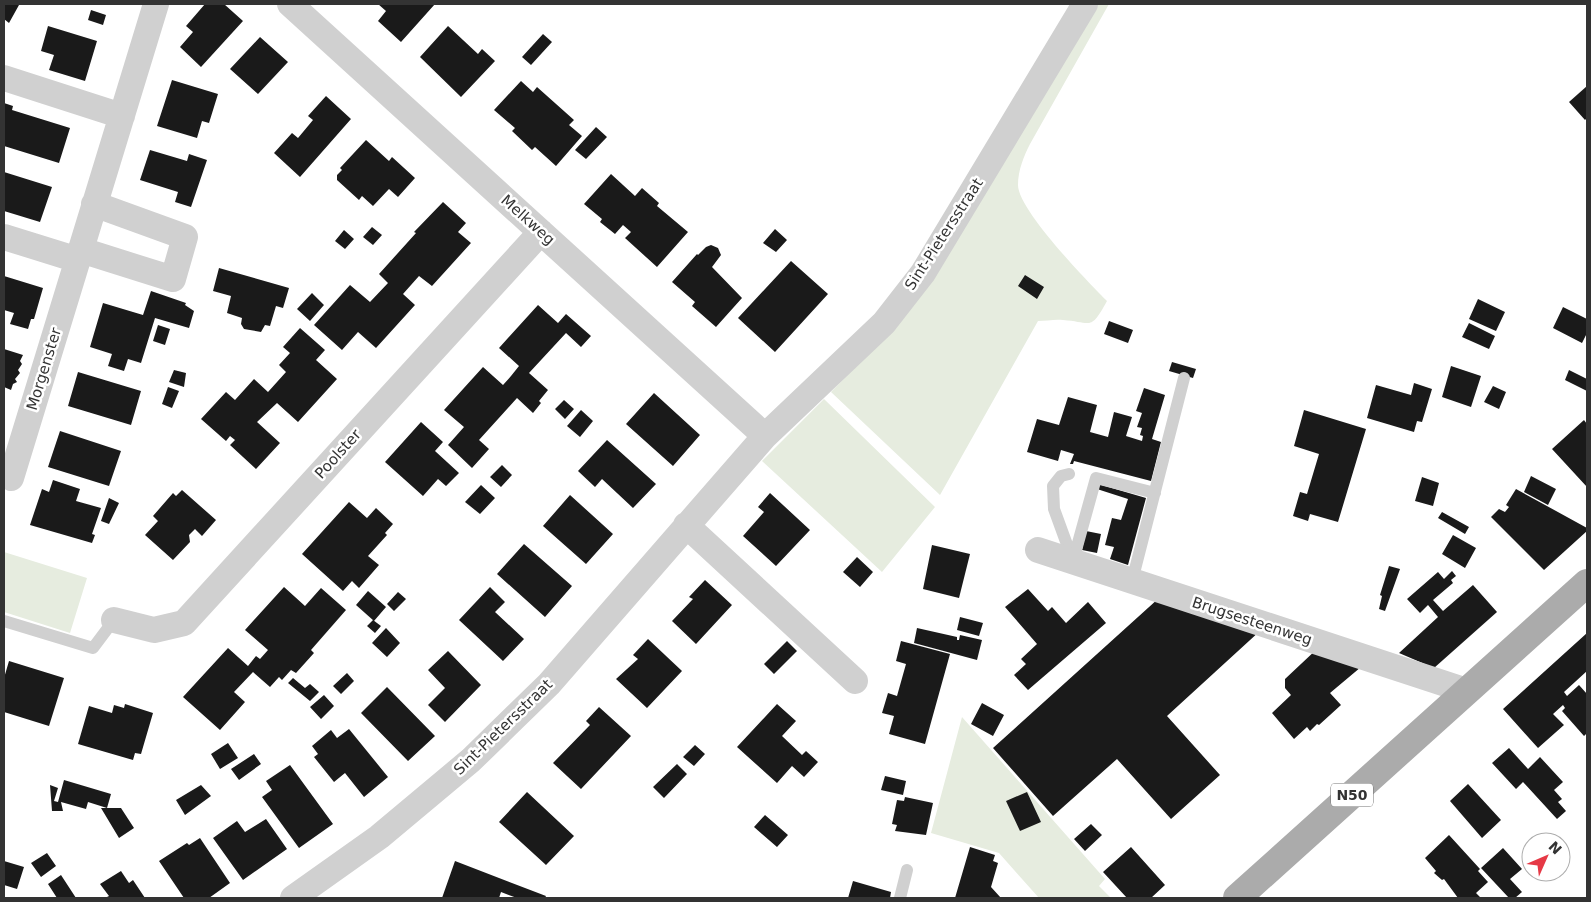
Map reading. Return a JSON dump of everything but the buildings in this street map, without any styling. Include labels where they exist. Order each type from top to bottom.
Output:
[{"type":"main road","name":"N50","points":[[1237,898],[1587,584]]},
{"type":"street","name":"Morgenster","points":[[11,478],[156,4]]},
{"type":"street","name":"Melkweg","points":[[290,4],[765,436]]},
{"type":"street","name":"Sint-Pietersstraat","points":[[293,898],[379,837],[471,760],[548,684],[765,436],[884,324],[923,273],[1085,4]]},
{"type":"street","points":[[4,78],[122,116]]},
{"type":"street","points":[[4,237],[173,279],[185,237],[94,204]]},
{"type":"street","name":"Poolster","points":[[114,620],[154,630],[184,623],[541,232]]},
{"type":"street","points":[[686,525],[855,682]]},
{"type":"street","name":"Brugsesteenweg","points":[[1038,550],[1467,692]]},
{"type":"lane","points":[[1132,581],[1184,378]]},
{"type":"lane","points":[[1069,474],[1061,476],[1053,486],[1054,509],[1073,561]]},
{"type":"lane","points":[[1073,561],[1096,478],[1155,492]]},
{"type":"lane","points":[[4,621],[93,648],[114,620]]},
{"type":"lane","points":[[900,898],[907,870]]},
{"type":"shaded area","points":[[1091,4],[1109,4],[1030,144],[1020,169],[1018,185],[1021,196],[1029,211],[1041,228],[1070,263],[1107,301],[1097,317],[1090,323],[1060,320],[1038,321],[940,495],[831,392],[889,332]]},
{"type":"shaded area","points":[[824,399],[935,507],[882,572],[762,461]]},
{"type":"shaded area","points":[[4,552],[87,578],[70,633],[4,612]]},
{"type":"shaded area","points":[[962,717],[1105,879],[1099,886],[1111,898],[1039,898],[999,853],[931,833]]}]
